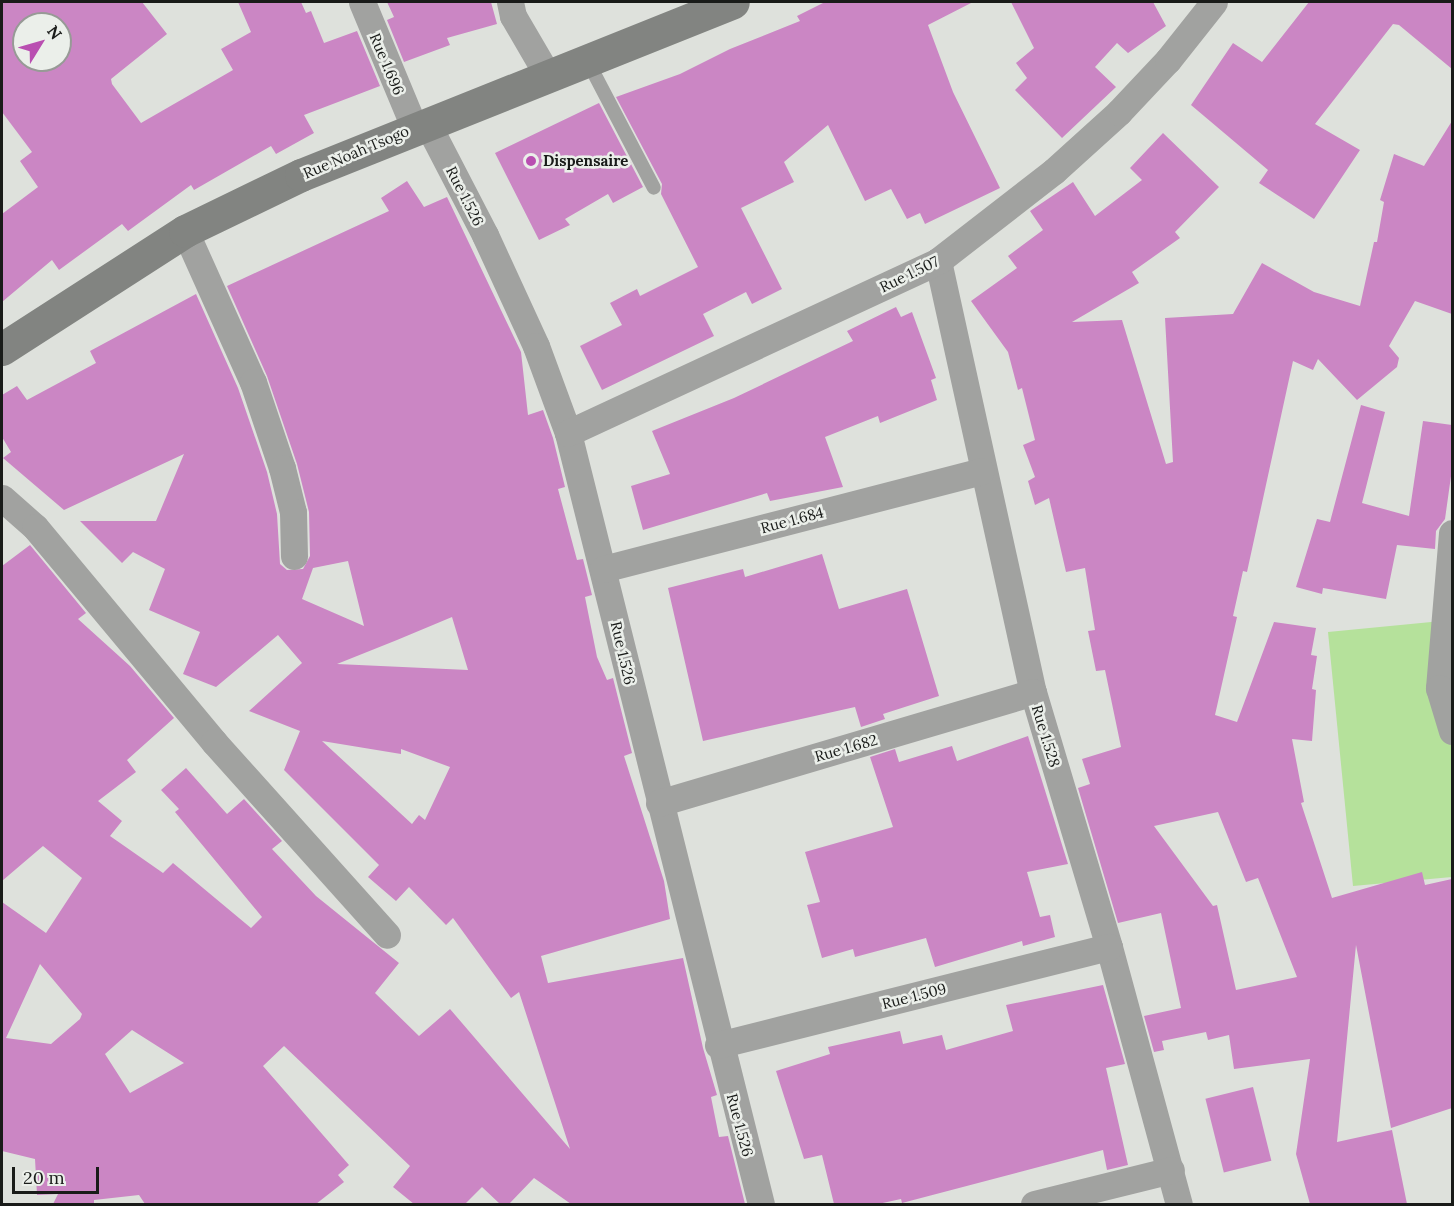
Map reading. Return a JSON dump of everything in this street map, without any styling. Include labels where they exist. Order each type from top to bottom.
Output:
[{"type":"main road","name":"Rue Noah Tsogo","points":[[2,349],[185,231],[421,125],[733,2]]},
{"type":"street","name":"Rue 1.696","points":[[362,2],[421,125]]},
{"type":"street","points":[[510,2],[513,16],[548,76]]},
{"type":"street","name":"Rue 1.507","points":[[567,433],[938,261],[1054,171],[1119,112],[1168,60],[1214,2]]},
{"type":"street","name":"Rue 1.526","points":[[421,125],[485,235],[531,336],[567,433],[603,569],[718,1045],[761,1204]]},
{"type":"street","points":[[185,231],[253,382],[282,468],[293,512],[294,556]]},
{"type":"street","name":"Rue 1.528","points":[[938,261],[981,471],[1033,692],[1109,947],[1179,1204]]},
{"type":"street","name":"Rue 1.684","points":[[603,569],[981,471]]},
{"type":"street","points":[[2,498],[35,527],[214,742],[387,935]]},
{"type":"street","points":[[1452,533],[1439,688],[1452,731]]},
{"type":"street","name":"Rue 1.682","points":[[659,803],[1033,692]]},
{"type":"street","name":"Rue 1.509","points":[[718,1045],[1109,947]]},
{"type":"street","points":[[1034,1204],[1171,1170]]},
{"type":"lane","points":[[587,60],[654,188]]},
{"type":"green space","points":[[1452,620],[1452,877],[1353,886],[1328,632]]},
{"type":"building","points":[[2,2],[142,2],[167,34],[111,79],[112,84],[141,123],[233,70],[221,49],[251,32],[238,2],[301,2],[306,13],[311,11],[324,43],[357,31],[380,86],[304,115],[314,133],[276,154],[271,146],[194,190],[191,185],[128,231],[122,224],[59,270],[52,260],[2,302],[2,214],[38,187],[20,161],[32,152],[2,112]]},
{"type":"building","points":[[387,2],[491,2],[497,24],[447,38],[450,45],[404,62],[387,20],[394,17]]},
{"type":"building","points":[[825,2],[973,2],[928,25],[953,92],[1000,188],[925,224],[920,213],[907,219],[891,189],[865,201],[828,125],[784,162],[794,182],[741,208],[782,289],[752,304],[746,292],[703,314],[714,336],[602,390],[580,346],[622,325],[610,303],[637,289],[640,296],[698,267],[661,194],[662,184],[616,97],[680,74],[730,49],[800,21],[797,16]]},
{"type":"building","points":[[1011,2],[1153,2],[1166,26],[1128,53],[1117,43],[1095,67],[1116,87],[1062,138],[1015,90],[1027,78],[1016,63],[1034,48]]},
{"type":"building","points":[[1309,2],[1452,2],[1452,69],[1399,25],[1393,24],[1315,124],[1360,150],[1314,219],[1259,183],[1268,170],[1191,105],[1233,43],[1262,62]]},
{"type":"building","points":[[599,103],[643,187],[613,203],[608,194],[565,219],[570,225],[539,240],[495,153]]},
{"type":"building","points":[[1452,121],[1452,314],[1415,301],[1389,346],[1399,358],[1397,367],[1357,400],[1318,359],[1313,370],[1293,361],[1247,572],[1243,571],[1233,616],[1237,617],[1215,715],[1237,722],[1274,622],[1316,628],[1311,655],[1317,656],[1312,689],[1316,690],[1312,741],[1292,739],[1304,802],[1301,803],[1332,898],[1422,872],[1425,885],[1452,879],[1452,1108],[1391,1128],[1356,945],[1337,1142],[1392,1130],[1407,1204],[1310,1204],[1296,1154],[1310,1059],[1234,1069],[1229,1035],[1208,1040],[1206,1032],[1162,1041],[1164,1050],[1154,1052],[1144,1016],[1181,1008],[1161,913],[1118,923],[1078,788],[1090,784],[1082,759],[1121,747],[1105,670],[1096,671],[1088,631],[1095,630],[1085,568],[1066,572],[1049,498],[1035,505],[1028,481],[1035,477],[1023,445],[1035,440],[1022,388],[1018,390],[1008,352],[971,301],[1017,268],[1008,256],[1043,230],[1030,211],[1073,182],[1095,216],[1142,180],[1130,168],[1163,133],[1219,187],[1175,232],[1180,238],[1132,272],[1139,283],[1072,322],[1122,320],[1166,464],[1173,462],[1165,318],[1233,314],[1262,263],[1314,292],[1360,306],[1374,242],[1377,242],[1384,202],[1380,200],[1394,154],[1424,166]],"holes":[[[1218,812],[1246,882],[1258,878],[1297,977],[1236,990],[1217,905],[1213,906],[1154,826]]]},
{"type":"building","points":[[407,181],[424,207],[447,197],[521,352],[528,415],[543,410],[553,438],[565,487],[558,489],[577,560],[583,559],[592,595],[585,597],[597,657],[607,680],[613,678],[632,753],[624,756],[664,881],[670,919],[541,956],[548,983],[683,958],[703,1048],[717,1095],[711,1097],[719,1137],[728,1136],[745,1204],[571,1204],[534,1178],[509,1204],[500,1204],[482,1187],[465,1204],[414,1204],[393,1187],[410,1166],[284,1046],[263,1066],[349,1165],[338,1175],[344,1182],[316,1204],[145,1204],[139,1195],[94,1200],[94,1204],[53,1204],[58,1194],[37,1195],[35,1159],[2,1151],[2,902],[46,933],[82,878],[43,846],[2,881],[2,566],[30,545],[86,613],[78,619],[130,666],[174,718],[127,760],[136,772],[98,801],[122,821],[110,836],[163,873],[173,863],[251,928],[262,917],[175,812],[179,809],[161,790],[186,768],[227,814],[244,799],[282,841],[272,849],[316,896],[399,963],[375,993],[419,1036],[450,1009],[570,1149],[519,992],[511,998],[453,918],[446,925],[409,887],[396,901],[368,877],[379,865],[284,770],[300,731],[249,711],[302,663],[278,635],[216,687],[183,674],[200,632],[149,610],[165,569],[133,552],[122,563],[80,521],[156,521],[184,454],[64,510],[3,458],[11,452],[2,437],[2,395],[17,386],[27,400],[96,363],[90,351],[196,294],[238,388],[267,472],[277,514],[280,564],[287,570],[303,569],[310,556],[309,512],[297,464],[267,376],[227,286],[389,211],[381,198]],"holes":[[[348,561],[364,626],[302,599],[313,568]],[[452,617],[468,670],[337,664]],[[322,741],[401,754],[401,749],[450,767],[425,820],[419,815],[412,824]],[[40,964],[82,1014],[80,1019],[51,1044],[6,1038]],[[132,1030],[184,1063],[130,1093],[105,1054]]]},
{"type":"building","points":[[896,307],[901,317],[912,312],[936,378],[931,380],[937,400],[880,423],[878,416],[825,437],[843,487],[770,501],[767,493],[643,530],[631,486],[670,474],[652,431],[734,398],[853,341],[847,331]]},
{"type":"building","points":[[1361,405],[1385,412],[1362,503],[1409,516],[1423,421],[1452,425],[1452,469],[1445,519],[1436,531],[1435,549],[1397,545],[1386,599],[1323,588],[1322,594],[1296,587],[1317,519],[1330,522]]},
{"type":"building","points":[[822,554],[839,609],[907,589],[939,696],[883,714],[885,719],[861,727],[855,707],[703,741],[668,588],[743,569],[745,577]]},
{"type":"building","points":[[1028,736],[1068,864],[1027,872],[1040,917],[1050,915],[1055,937],[1023,946],[1022,941],[935,967],[926,938],[855,957],[853,949],[822,958],[807,905],[820,902],[805,852],[893,827],[870,757],[895,749],[899,762],[952,746],[957,761]]},
{"type":"building","points":[[1103,985],[1125,1064],[1106,1068],[1128,1165],[1107,1170],[1103,1150],[902,1203],[901,1199],[878,1204],[834,1204],[822,1155],[804,1159],[776,1071],[830,1054],[828,1047],[900,1031],[903,1044],[942,1035],[946,1050],[1013,1031],[1006,1005]]},
{"type":"building","points":[[1253,1087],[1271,1161],[1224,1173],[1205,1099]]},
{"type":"place","name":"Dispensaire","points":[[531,161]]}]
